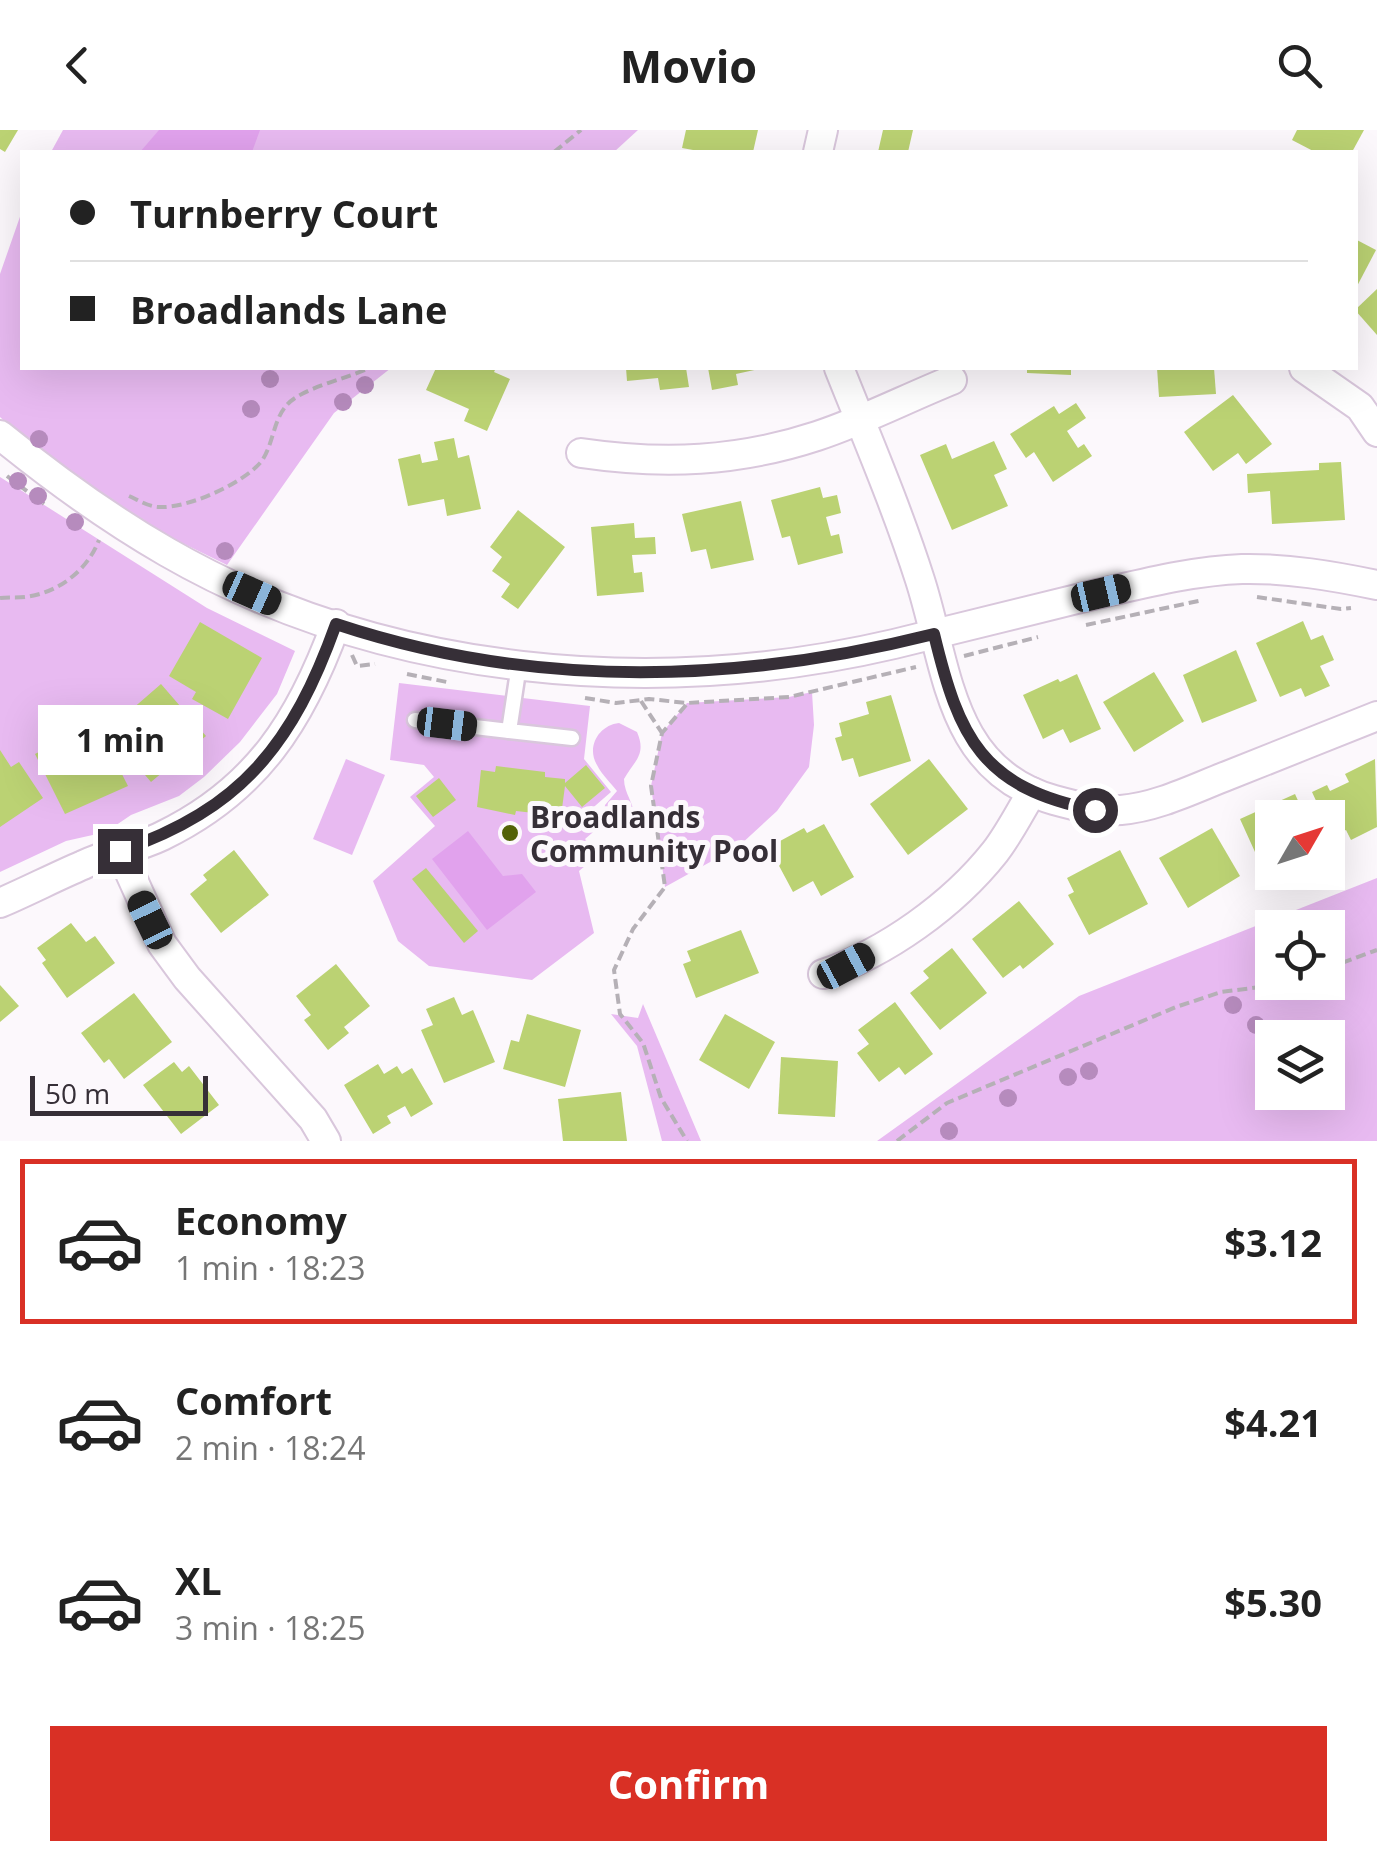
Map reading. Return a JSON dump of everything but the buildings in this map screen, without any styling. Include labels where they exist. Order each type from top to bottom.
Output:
[{"type":"street","points":[[840,370],[921,583],[961,722],[978,752],[1005,778],[1032,792],[1095,810],[1121,810],[1149,804],[1377,716]]},
{"type":"street","points":[[1307,370],[1360,407],[1377,432]]},
{"type":"street","points":[[582,453],[665,462],[731,457],[784,446],[952,380]]},
{"type":"street","points":[[0,435],[52,477],[169,553],[280,606],[419,648],[519,665],[610,674],[724,671],[806,662],[1168,577],[1242,569],[1332,575],[1377,585]]},
{"type":"street","points":[[0,904],[192,821],[237,788],[264,760],[302,706],[336,624]]},
{"type":"street","points":[[823,974],[885,945],[968,882],[998,848],[1032,792]]},
{"type":"street","points":[[120,851],[162,944],[187,978],[313,1119],[326,1141]]},
{"type":"lane","points":[[510,731],[519,665]]},
{"type":"lane","points":[[415,720],[572,738]]},
{"type":"path","points":[[556,150],[581,130]]},
{"type":"path","points":[[0,598],[22,598],[58,589],[96,548],[128,495],[160,507],[191,503],[245,476],[263,460],[285,406],[298,396],[365,370]]},
{"type":"path","points":[[641,701],[662,733]]},
{"type":"path","points":[[687,1141],[661,1098],[643,1043],[620,1014],[614,970],[633,929],[665,887],[652,786],[662,733],[688,703]]},
{"type":"path","points":[[1345,959],[1377,950]]},
{"type":"path","points":[[898,1141],[947,1103],[1176,1007],[1221,992],[1255,988]]},
{"type":"shaded area","points":[[63,130],[638,130],[616,150],[52,150]]},
{"type":"shaded area","points":[[159,130],[260,130],[253,150],[142,150]]},
{"type":"shaded area","points":[[20,217],[20,370],[388,370],[334,413],[227,565],[135,516],[123,514],[0,417],[0,274]]},
{"type":"shaded area","points":[[0,477],[207,608],[295,651],[277,694],[240,742],[179,796],[131,815],[106,832],[66,841],[0,872]]},
{"type":"shaded area","name":"Broadlands Community Pool","points":[[399,683],[590,706],[584,759],[611,792],[588,812],[599,827],[585,839],[598,855],[579,871],[594,933],[532,980],[429,966],[398,941],[373,881],[435,826],[410,797],[434,777],[424,765],[390,760]]},
{"type":"shaded area","points":[[812,692],[814,725],[809,767],[777,811],[739,846],[665,887],[651,786],[662,733],[687,703]]},
{"type":"shaded area","points":[[619,723],[637,732],[641,747],[624,779],[635,815],[632,828],[626,830],[612,826],[606,817],[605,805],[617,791],[599,769],[593,751],[600,732]]},
{"type":"shaded area","points":[[346,759],[385,775],[352,855],[313,839]]},
{"type":"shaded area","points":[[468,831],[503,876],[522,874],[536,892],[487,930],[432,859]]},
{"type":"shaded area","points":[[1377,878],[1377,1141],[877,1141],[1079,996],[1255,926],[1255,1000],[1345,1000],[1345,910],[1296,910]]},
{"type":"shaded area","points":[[643,1004],[701,1141],[662,1141],[637,1046],[611,1014],[638,1018]]},
{"type":"place","name":"Broadlands Community Pool","points":[[510,833]]},
{"type":"route","points":[[120,851],[192,821],[237,788],[264,760],[302,706],[336,624],[419,648],[473,658],[610,674],[724,671],[806,662],[934,634],[961,722],[978,752],[1005,778],[1039,796],[1095,810]]}]
